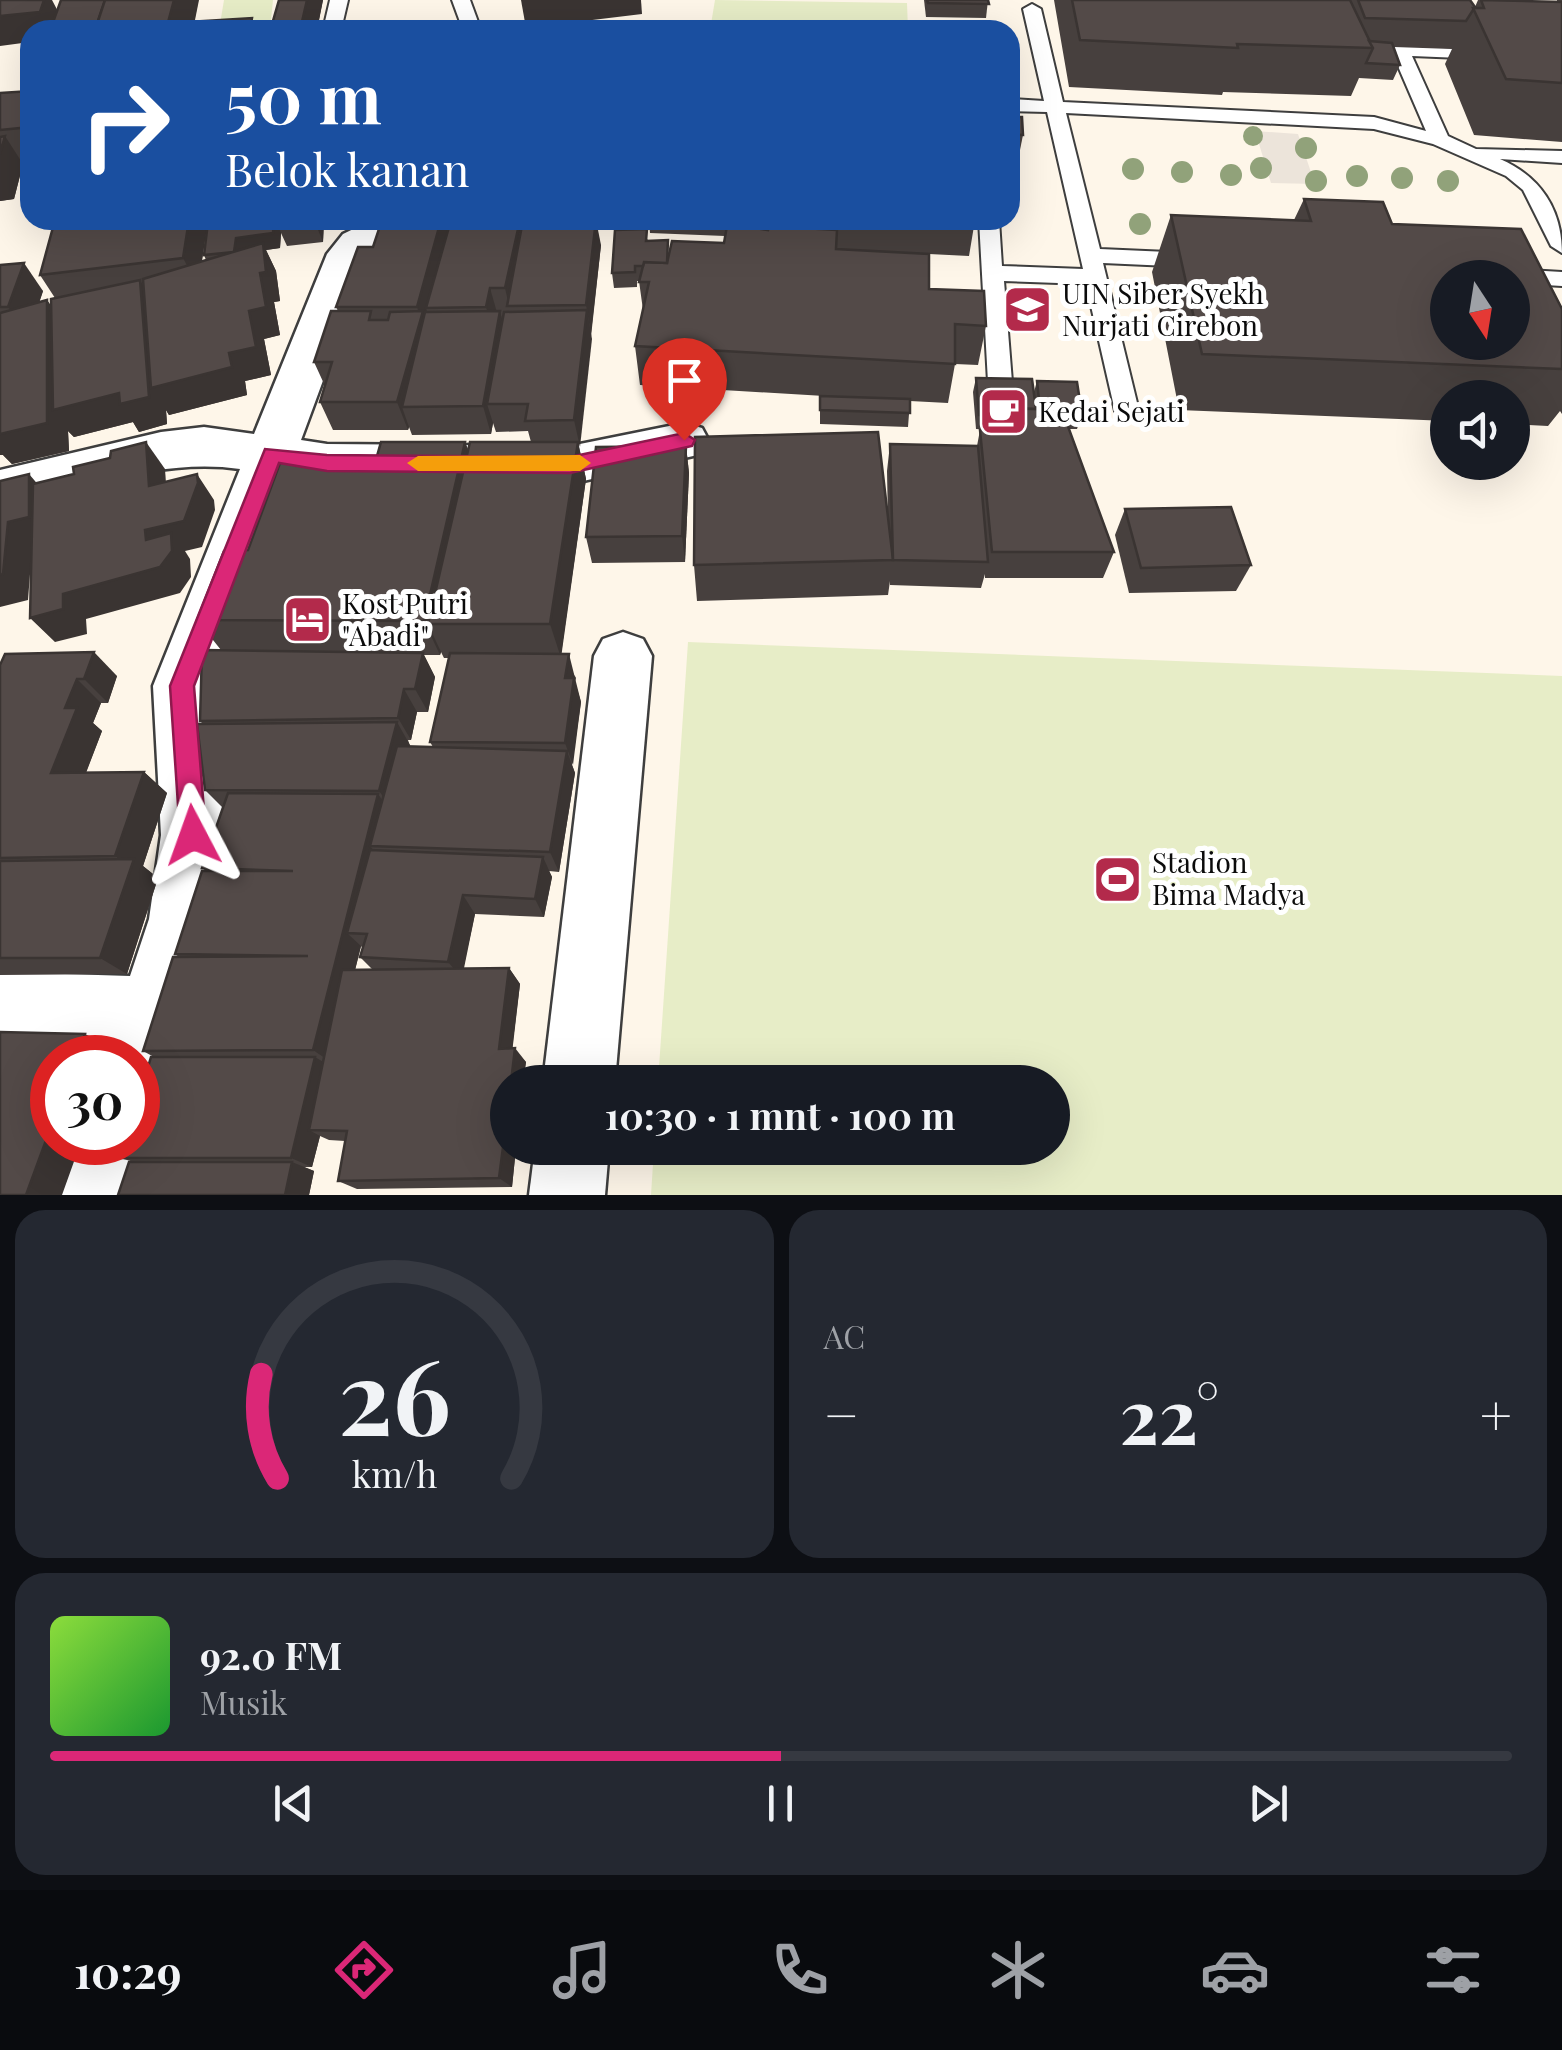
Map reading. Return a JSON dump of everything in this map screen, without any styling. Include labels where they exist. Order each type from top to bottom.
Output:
[{"type":"street","points":[[147,1035],[182,920],[193,835],[190,666],[348,254],[358,241],[387,230]]},
{"type":"street","points":[[0,490],[161,450],[204,445],[327,463],[570,465],[684,440]]},
{"type":"street","points":[[580,1065],[623,656]]},
{"type":"street","points":[[0,1008],[136,1035]]},
{"type":"street","points":[[94,1195],[104,1165]]},
{"type":"street","points":[[567,1195],[570,1165]]},
{"type":"lane","points":[[1032,9],[1127,411]]},
{"type":"lane","points":[[1440,140],[1400,50],[1502,55]]},
{"type":"lane","points":[[1020,106],[1374,123],[1440,140],[1513,172],[1532,187],[1562,246]]},
{"type":"lane","points":[[1470,151],[1562,157]]},
{"type":"lane","points":[[990,230],[1000,382]]},
{"type":"lane","points":[[992,273],[1205,261]]},
{"type":"lane","points":[[1530,277],[1562,279]]},
{"type":"green space","points":[[224,0],[273,0],[271,20],[221,20]]},
{"type":"green space","points":[[715,0],[907,3],[908,20],[712,20]]},
{"type":"green space","name":"Stadion Bima Madya","points":[[688,642],[1562,676],[1562,1195],[651,1195],[653,1165],[1070,1165],[1070,1065],[659,1065]]},
{"type":"shaded area","points":[[1255,131],[1298,134],[1315,184],[1271,183]]},
{"type":"building","points":[[0,0],[44,0],[40,12],[0,16]]},
{"type":"building","points":[[61,0],[105,0],[98,20],[54,20]]},
{"type":"building","points":[[105,0],[174,0],[169,20],[98,20]]},
{"type":"building","points":[[279,0],[307,0],[302,20],[273,20]]},
{"type":"building","points":[[927,0],[988,0],[989,4],[928,3]]},
{"type":"building","points":[[1072,0],[1350,0],[1373,48],[1237,44],[1238,48],[1080,40]]},
{"type":"building","points":[[1358,0],[1470,0],[1475,7],[1466,21],[1365,18]]},
{"type":"building","points":[[1481,0],[1562,2],[1562,83],[1506,79],[1473,8],[1484,8]]},
{"type":"building","points":[[1369,41],[1392,43],[1400,65],[1366,63],[1373,48]]},
{"type":"building","points":[[20,92],[20,128],[0,130],[0,93]]},
{"type":"building","points":[[1304,199],[1383,202],[1392,224],[1521,229],[1562,309],[1562,369],[1202,354],[1171,215],[1311,221]]},
{"type":"building","points":[[52,230],[187,230],[183,258],[40,275]]},
{"type":"building","points":[[207,230],[273,230],[236,238],[234,252],[204,255]]},
{"type":"building","points":[[379,230],[438,230],[417,307],[336,307],[358,247],[373,247]]},
{"type":"building","points":[[448,230],[518,230],[505,288],[490,288],[486,307],[426,308]]},
{"type":"building","points":[[521,230],[595,230],[586,305],[507,306]]},
{"type":"building","points":[[615,230],[647,230],[646,241],[668,240],[667,263],[644,262],[643,266],[635,266],[635,272],[612,273]]},
{"type":"building","points":[[726,230],[837,230],[836,249],[929,254],[929,289],[984,291],[986,326],[955,324],[955,364],[635,346],[649,282],[639,282],[644,262],[667,263],[672,241],[724,243]]},
{"type":"building","points":[[263,243],[266,272],[260,273],[266,307],[249,311],[256,347],[229,353],[232,367],[151,388],[143,279]]},
{"type":"building","points":[[24,263],[8,307],[0,307],[0,265]]},
{"type":"building","points":[[140,280],[149,397],[120,404],[119,393],[53,410],[51,299]]},
{"type":"building","points":[[47,300],[47,423],[0,434],[0,313]]},
{"type":"building","points":[[587,310],[574,420],[525,421],[528,404],[487,404],[504,312]]},
{"type":"building","points":[[331,311],[371,311],[369,320],[388,320],[390,312],[423,311],[397,402],[320,402],[332,362],[314,362]]},
{"type":"building","points":[[500,311],[483,406],[402,407],[425,312]]},
{"type":"building","points":[[976,378],[1032,379],[1036,409],[1002,408],[1001,415],[979,415]]},
{"type":"building","points":[[1037,381],[1077,382],[1082,414],[1040,409]]},
{"type":"building","points":[[820,396],[910,399],[910,413],[820,410]]},
{"type":"building","points":[[1002,408],[1062,410],[1114,552],[992,552],[980,430],[1004,430]]},
{"type":"building","points":[[878,432],[893,560],[694,565],[695,437]]},
{"type":"building","points":[[146,442],[149,486],[197,474],[198,483],[184,521],[145,530],[146,540],[171,533],[172,551],[160,567],[63,594],[63,609],[30,618],[33,484],[74,474],[73,467],[110,458],[111,451]]},
{"type":"building","points":[[381,442],[465,442],[424,621],[197,620],[224,551],[248,550],[280,463],[375,463]]},
{"type":"building","points":[[470,442],[578,442],[550,624],[428,624]]},
{"type":"building","points":[[890,444],[978,446],[988,562],[893,560]]},
{"type":"building","points":[[686,446],[682,536],[586,537],[596,447]]},
{"type":"building","points":[[29,474],[29,517],[8,522],[0,575],[0,481]]},
{"type":"building","points":[[1231,507],[1251,565],[1141,568],[1125,509]]},
{"type":"building","points":[[202,650],[423,653],[415,689],[404,689],[398,718],[200,721]]},
{"type":"building","points":[[94,652],[84,679],[77,679],[65,708],[77,708],[51,773],[144,772],[115,856],[0,858],[0,665],[5,654]]},
{"type":"building","points":[[450,653],[569,654],[565,678],[574,678],[565,743],[430,742]]},
{"type":"building","points":[[397,722],[379,791],[205,790],[197,724]]},
{"type":"building","points":[[397,746],[567,751],[550,852],[370,846]]},
{"type":"building","points":[[228,793],[378,794],[313,1050],[160,1051],[160,1035],[148,1035],[173,957],[308,956],[175,954],[202,871],[293,871],[202,868]]},
{"type":"building","points":[[370,850],[543,857],[535,899],[463,895],[448,962],[360,957],[367,934],[347,933]]},
{"type":"building","points":[[134,859],[100,958],[0,958],[0,861]]},
{"type":"building","points":[[509,968],[499,1049],[515,1048],[513,1065],[490,1065],[490,1165],[501,1165],[499,1178],[338,1181],[347,1131],[309,1130],[342,970]]},
{"type":"building","points":[[0,1032],[85,1034],[30,1035],[30,1165],[37,1165],[26,1195],[0,1195]]},
{"type":"building","points":[[160,1057],[315,1057],[291,1158],[160,1158]]},
{"type":"building","points":[[292,1162],[285,1195],[118,1195],[128,1165]]},
{"type":"slow traffic","points":[[418,463],[580,463]]},
{"type":"place","name":"UIN Siber Syekh Nurjati Cirebon","points":[[1027,310]]},
{"type":"place","name":"Kedai Sejati","points":[[1003,412]]},
{"type":"place","name":"Kost Putri \"Abadi\"","points":[[307,620]]},
{"type":"place","name":"Stadion Bima Madya","points":[[1117,879]]},
{"type":"route","points":[[193,835],[182,686],[272,454],[327,463],[570,465],[684,440]]}]
